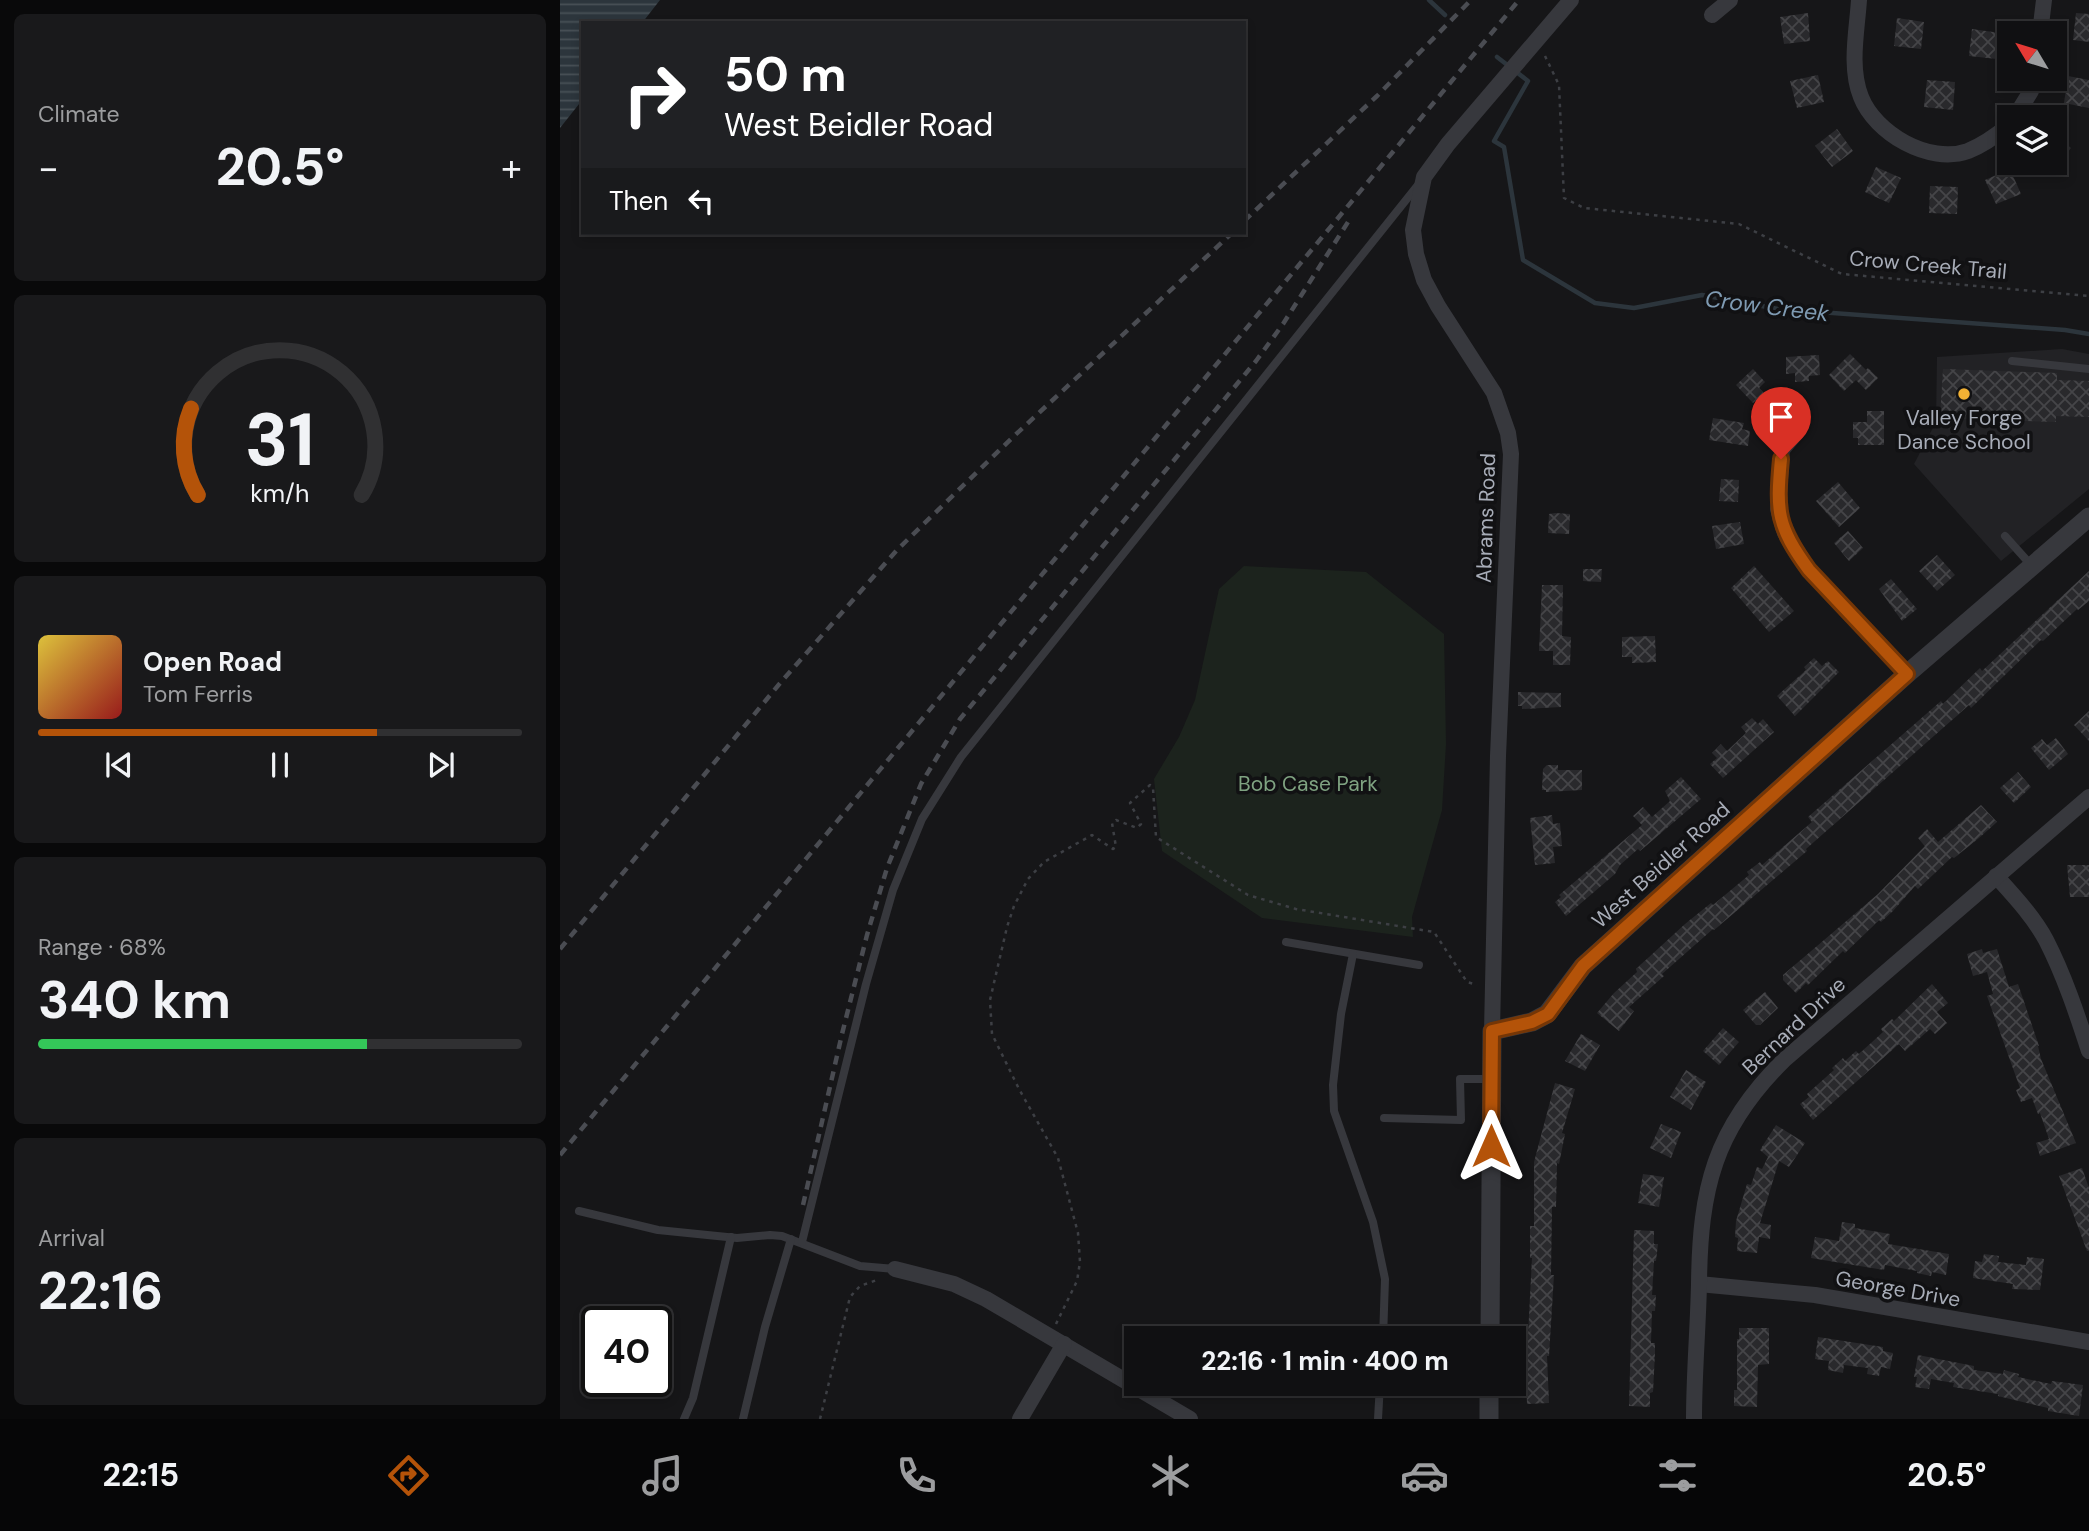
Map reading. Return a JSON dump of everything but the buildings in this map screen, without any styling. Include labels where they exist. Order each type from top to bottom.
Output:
[{"type":"street","name":"Abrams Road","points":[[1492,1031],[1498,757],[1511,454],[1508,433],[1494,393],[1438,306],[1424,279],[1416,254],[1413,230],[1424,177],[1448,144],[1571,0]]},
{"type":"street","points":[[1712,15],[1730,0]]},
{"type":"street","points":[[1859,0],[1855,62],[1860,94],[1866,109],[1887,131],[1897,139],[1933,153],[1966,152],[1997,134]]},
{"type":"street","points":[[2041,21],[2044,0]]},
{"type":"street","points":[[1796,433],[1782,450],[1778,509],[1785,533],[1809,570],[1907,674]]},
{"type":"street","name":"West Beidler Road","points":[[1492,1031],[1532,1022],[1548,1014],[1583,966],[1907,674],[2089,517]]},
{"type":"street","name":"Bernard Drive","points":[[1694,1419],[1700,1224],[1710,1178],[1729,1128],[1756,1089],[1784,1060],[2089,797]]},
{"type":"street","points":[[1996,876],[2024,907],[2045,939],[2089,1051]]},
{"type":"street","points":[[1490,1326],[1492,1031]]},
{"type":"street","points":[[895,1269],[964,1289],[986,1299],[1190,1419]]},
{"type":"street","name":"George Drive","points":[[1699,1284],[1815,1295],[2089,1342]]},
{"type":"street","points":[[1020,1419],[1064,1345]]},
{"type":"street","points":[[1489,1396],[1489,1419]]},
{"type":"lane","points":[[802,1242],[893,890],[922,819],[961,757],[1424,177]]},
{"type":"lane","points":[[2012,361],[2089,369]]},
{"type":"lane","points":[[2005,536],[2032,567]]},
{"type":"lane","points":[[1286,942],[1419,964]]},
{"type":"lane","points":[[1353,954],[1341,1014],[1333,1085],[1334,1111],[1373,1222],[1385,1279],[1383,1326]]},
{"type":"lane","points":[[1384,1118],[1461,1120],[1460,1079],[1492,1079]]},
{"type":"lane","points":[[579,1210],[658,1230],[731,1237],[770,1235],[792,1239],[860,1266],[895,1269]]},
{"type":"lane","points":[[684,1419],[693,1398],[731,1237]]},
{"type":"lane","points":[[743,1419],[765,1327],[792,1239]]},
{"type":"lane","points":[[1378,1419],[1379,1396]]},
{"type":"path","name":"Crow Creek Trail","points":[[1538,39],[1559,85],[1564,198],[1584,208],[1739,224],[1842,274],[2089,296]]},
{"type":"path","points":[[1056,1324],[1077,1281],[1080,1262],[1078,1233],[1058,1158],[992,1034],[989,1000],[1014,906],[1028,879],[1044,862],[1092,835],[1113,849],[1116,847],[1112,823],[1116,820],[1137,828],[1141,824],[1130,803],[1150,785],[1153,788],[1156,837],[1248,895],[1296,909],[1434,932],[1466,982],[1492,985]]},
{"type":"path","points":[[820,1419],[850,1297],[865,1284],[882,1279]]},
{"type":"shaded area","points":[[560,0],[660,0],[644,21],[581,21],[581,102],[560,128]]},
{"type":"shaded area","points":[[2062,349],[2089,354],[2089,489],[2001,561],[1914,464],[1936,422],[1937,357]]},
{"type":"green space","name":"Bob Case Park","points":[[1244,566],[1366,572],[1444,634],[1446,744],[1442,810],[1412,917],[1413,937],[1262,918],[1162,851],[1154,779],[1179,737],[1195,700],[1219,589]]},
{"type":"waterway","name":"Crow Creek","points":[[1429,0],[1445,15]]},
{"type":"waterway","name":"Crow Creek","points":[[1497,57],[1528,81],[1494,141],[1504,147],[1523,260],[1595,303],[1634,308],[1702,295],[1778,309],[2089,334]]},
{"type":"railway","points":[[1246,219],[1377,96],[1471,0]]},
{"type":"railway","points":[[560,1155],[1519,0]]},
{"type":"railway","points":[[803,1205],[867,935],[887,868],[921,784],[960,719],[1256,361],[1348,222]]},
{"type":"railway","points":[[560,949],[781,682],[897,550],[1013,437],[1230,235]]},
{"type":"place","name":"Valley Forge Dance School","points":[[1964,394]]},
{"type":"route","points":[[1491,1146],[1492,1031],[1532,1022],[1548,1014],[1583,966],[1907,674],[1809,570],[1795,551],[1785,533],[1778,509],[1781,459]]}]
